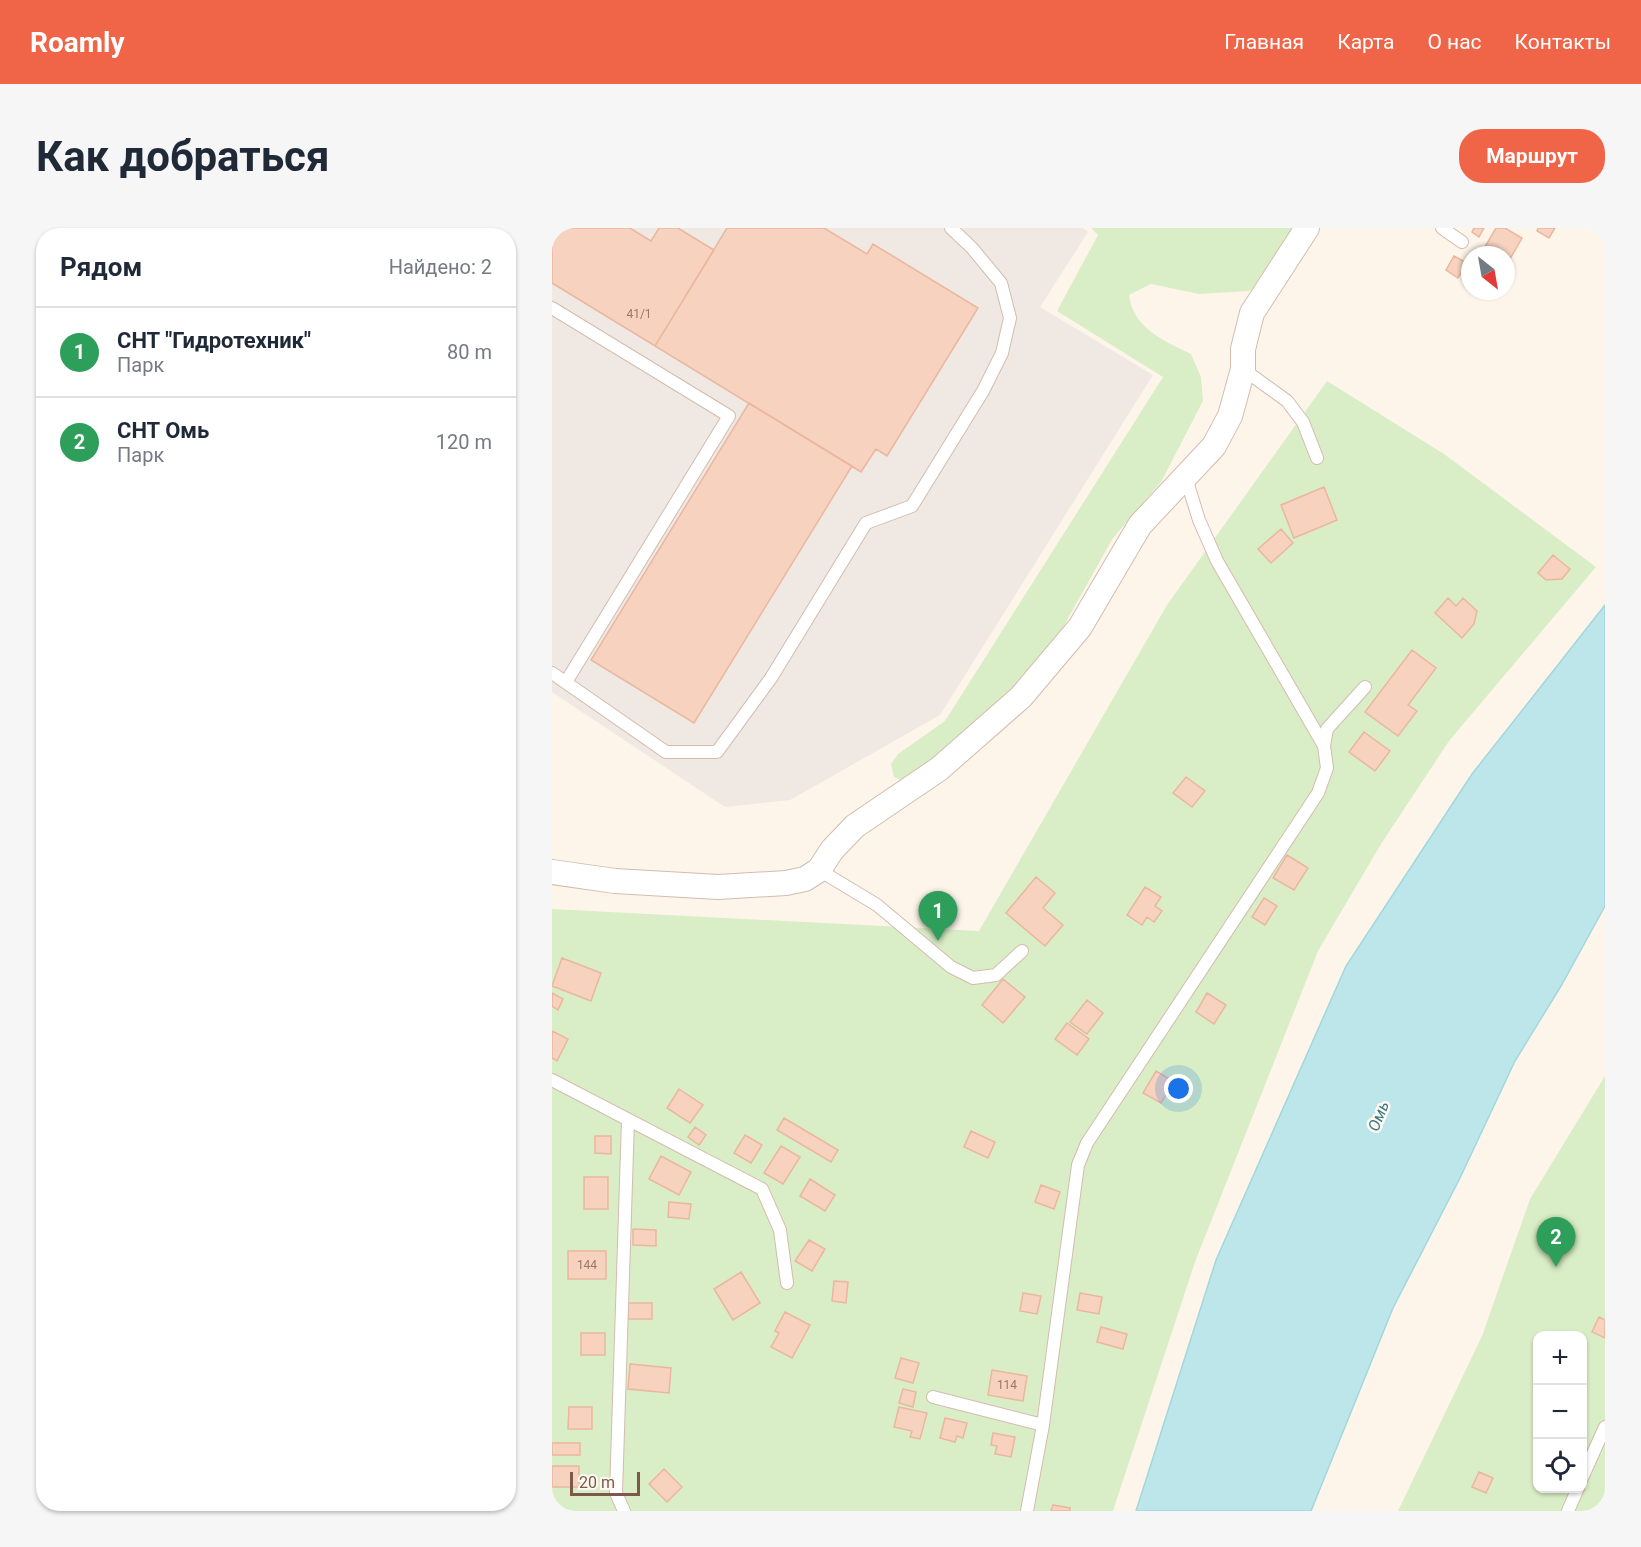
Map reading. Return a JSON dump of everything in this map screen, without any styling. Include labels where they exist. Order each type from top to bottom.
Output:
[{"type":"street","points":[[552,872],[615,881],[718,887],[786,883],[805,879],[819,870],[832,850],[855,826],[939,769],[1021,697],[1080,627],[1140,525],[1214,446],[1230,416],[1243,369],[1243,349],[1252,313],[1307,228]]},
{"type":"lane","points":[[552,672],[666,752],[717,752],[771,678],[866,523],[912,506],[983,391],[1002,353],[1010,318],[1001,283],[972,248],[951,228]]},
{"type":"lane","points":[[1442,228],[1462,242]]},
{"type":"lane","points":[[552,308],[729,416],[566,682]]},
{"type":"lane","points":[[1243,369],[1287,401],[1303,422],[1317,458]]},
{"type":"lane","points":[[1186,478],[1199,520],[1216,561],[1324,746]]},
{"type":"lane","points":[[1027,1511],[1043,1425],[1078,1165],[1087,1143],[1318,793],[1327,768],[1324,746],[1326,729],[1365,687]]},
{"type":"lane","points":[[819,870],[878,905],[951,967],[973,978],[996,975],[1022,951]]},
{"type":"lane","points":[[552,1080],[762,1189],[780,1230],[787,1283]]},
{"type":"lane","points":[[624,1511],[616,1493],[628,1120]]},
{"type":"lane","points":[[933,1397],[1043,1425]]},
{"type":"lane","points":[[1587,1467],[1605,1427]]},
{"type":"lane","points":[[1568,1511],[1576,1493]]},
{"type":"shaded area","points":[[552,228],[1083,228],[1088,232],[1040,307],[1153,375],[940,715],[790,800],[725,807],[552,692]]},
{"type":"green space","points":[[1091,228],[1293,228],[1259,284],[1249,291],[1199,294],[1151,284],[1129,295],[1132,306],[1143,325],[1170,344],[1191,354],[1201,377],[1203,401],[1161,482],[1113,538],[1053,645],[990,716],[905,782],[894,777],[891,764],[898,754],[945,721],[1163,377],[1057,311],[1098,235]]},
{"type":"green space","points":[[1327,381],[1444,454],[1596,567],[1449,741],[1381,844],[1318,951],[1195,1262],[1113,1511],[552,1511],[552,909],[979,931],[1167,605]]},
{"type":"green space","points":[[1605,1076],[1605,1511],[1398,1511],[1482,1336],[1530,1199]]},
{"type":"water","name":"Омь","points":[[1605,605],[1605,906],[1561,986],[1515,1061],[1460,1178],[1393,1308],[1311,1511],[1136,1511],[1216,1260],[1346,966],[1472,774]]},
{"type":"building","points":[[556,228],[630,228],[651,241],[659,228],[678,228],[714,250],[655,346],[552,283],[552,235]]},
{"type":"building","points":[[727,228],[824,228],[867,254],[873,244],[978,308],[887,456],[876,449],[861,472],[655,346]]},
{"type":"building","points":[[1474,228],[1484,228],[1479,237],[1472,232]]},
{"type":"building","points":[[1496,228],[1505,228],[1522,238],[1515,250],[1515,246],[1485,246]]},
{"type":"building","points":[[1538,228],[1555,228],[1549,238],[1537,231]]},
{"type":"building","points":[[1454,256],[1461,260],[1461,273],[1458,278],[1446,270]]},
{"type":"building","points":[[749,403],[852,466],[694,723],[591,660]]},
{"type":"building","points":[[1324,487],[1337,520],[1294,538],[1281,505]]},
{"type":"building","points":[[1281,529],[1293,543],[1271,563],[1258,549]]},
{"type":"building","points":[[1553,555],[1570,569],[1562,579],[1546,580],[1538,573]]},
{"type":"building","points":[[1448,598],[1456,606],[1463,598],[1477,611],[1474,624],[1462,638],[1435,613]]},
{"type":"building","points":[[1412,650],[1436,668],[1408,705],[1417,711],[1398,736],[1365,712]]},
{"type":"building","points":[[1364,732],[1390,751],[1375,771],[1349,752]]},
{"type":"building","points":[[1186,777],[1205,791],[1192,807],[1173,793]]},
{"type":"building","points":[[1287,855],[1308,868],[1294,890],[1273,878]]},
{"type":"building","points":[[1036,877],[1055,893],[1043,908],[1063,925],[1045,946],[1006,913]]},
{"type":"building","points":[[1145,887],[1161,897],[1155,906],[1162,911],[1154,922],[1147,917],[1142,925],[1127,915]]},
{"type":"building","points":[[1264,898],[1277,906],[1265,925],[1252,917]]},
{"type":"building","points":[[562,958],[601,973],[591,1001],[552,986]]},
{"type":"building","points":[[1003,979],[1025,997],[1003,1023],[982,1005]]},
{"type":"building","points":[[552,993],[563,999],[558,1010],[552,1006]]},
{"type":"building","points":[[1207,993],[1226,1005],[1214,1024],[1196,1012]]},
{"type":"building","points":[[1087,1000],[1103,1013],[1087,1034],[1070,1022]]},
{"type":"building","points":[[1067,1023],[1089,1039],[1077,1055],[1055,1039]]},
{"type":"building","points":[[552,1031],[568,1039],[557,1061],[552,1058]]},
{"type":"building","points":[[1156,1071],[1174,1082],[1161,1103],[1143,1093]]},
{"type":"building","points":[[679,1089],[703,1105],[690,1123],[667,1108]]},
{"type":"building","points":[[784,1118],[838,1150],[831,1162],[777,1130]]},
{"type":"building","points":[[695,1127],[706,1135],[699,1145],[688,1137]]},
{"type":"building","points":[[971,1131],[995,1142],[988,1158],[964,1147]]},
{"type":"building","points":[[745,1135],[762,1145],[751,1163],[734,1153]]},
{"type":"building","points":[[595,1136],[611,1136],[611,1154],[595,1153]]},
{"type":"building","points":[[781,1146],[800,1157],[783,1184],[764,1173]]},
{"type":"building","points":[[661,1156],[691,1172],[679,1195],[649,1179]]},
{"type":"building","points":[[584,1177],[608,1177],[608,1209],[584,1209]]},
{"type":"building","points":[[810,1179],[835,1195],[825,1211],[800,1196]]},
{"type":"building","points":[[1041,1185],[1060,1192],[1054,1209],[1035,1202]]},
{"type":"building","points":[[669,1202],[691,1204],[689,1219],[668,1217]]},
{"type":"building","points":[[633,1229],[656,1230],[656,1246],[633,1245]]},
{"type":"building","points":[[809,1240],[825,1249],[812,1271],[795,1261]]},
{"type":"building","points":[[568,1251],[606,1251],[606,1279],[568,1279]]},
{"type":"building","points":[[741,1272],[760,1303],[733,1320],[714,1289]]},
{"type":"building","points":[[834,1281],[848,1282],[846,1303],[832,1301]]},
{"type":"building","points":[[1023,1293],[1041,1296],[1037,1314],[1020,1311]]},
{"type":"building","points":[[1080,1293],[1102,1297],[1099,1314],[1077,1310]]},
{"type":"building","points":[[628,1303],[652,1303],[652,1319],[628,1319]]},
{"type":"building","points":[[785,1312],[810,1325],[792,1358],[771,1347],[779,1333],[775,1331]]},
{"type":"building","points":[[1599,1317],[1605,1320],[1605,1338],[1592,1332]]},
{"type":"building","points":[[1101,1327],[1127,1334],[1123,1349],[1097,1342]]},
{"type":"building","points":[[581,1333],[605,1333],[605,1355],[581,1355]]},
{"type":"building","points":[[901,1358],[919,1363],[913,1383],[895,1378]]},
{"type":"building","points":[[630,1364],[671,1368],[669,1393],[628,1389]]},
{"type":"building","points":[[992,1370],[1027,1376],[1023,1401],[988,1395]]},
{"type":"building","points":[[903,1389],[916,1392],[913,1407],[899,1403]]},
{"type":"building","points":[[569,1407],[592,1407],[592,1429],[568,1429]]},
{"type":"building","points":[[899,1407],[927,1413],[920,1439],[910,1437],[912,1431],[894,1427]]},
{"type":"building","points":[[945,1418],[967,1423],[963,1438],[957,1436],[955,1442],[940,1438]]},
{"type":"building","points":[[993,1433],[1015,1437],[1011,1457],[995,1454],[997,1446],[991,1445]]},
{"type":"building","points":[[552,1443],[580,1443],[580,1455],[552,1455]]},
{"type":"building","points":[[552,1466],[579,1466],[579,1487],[552,1487]]},
{"type":"building","points":[[664,1469],[682,1487],[667,1502],[649,1484]]},
{"type":"building","points":[[1479,1472],[1493,1478],[1486,1493],[1472,1487]]},
{"type":"building","points":[[1053,1505],[1070,1508],[1070,1511],[1051,1511]]},
{"type":"place","name":"СНТ \"Гидротехник\"","points":[[938,941]]},
{"type":"place","name":"СНТ Омь","points":[[1556,1267]]}]
